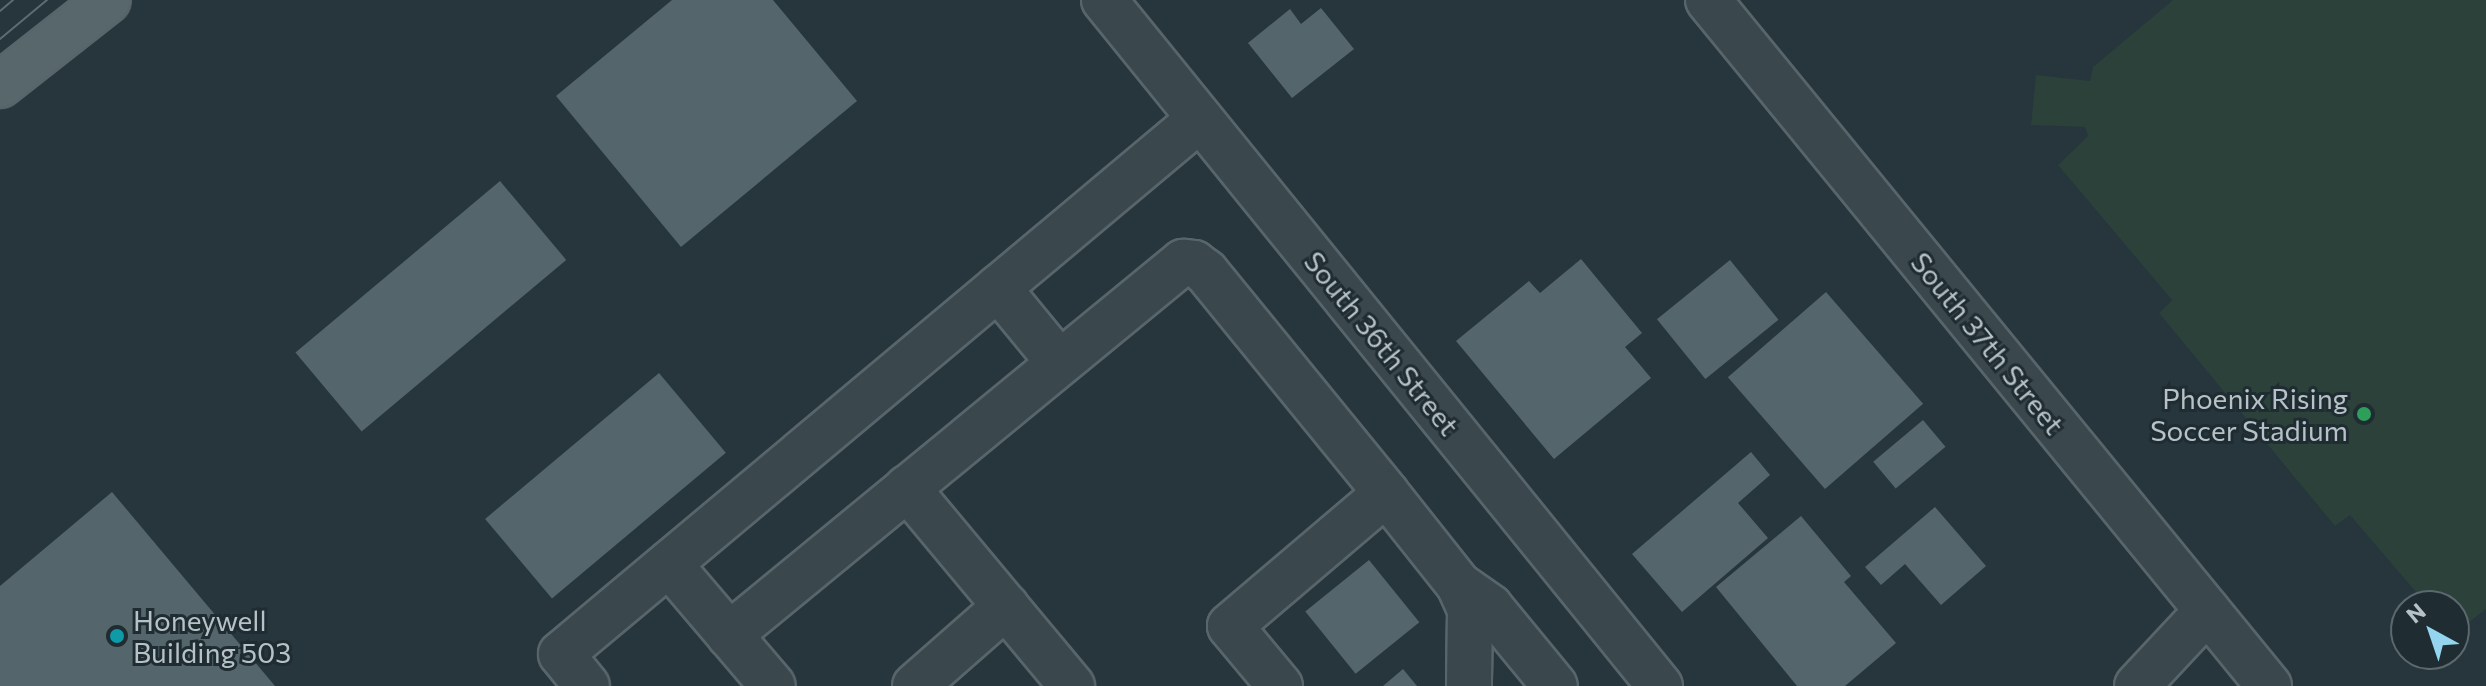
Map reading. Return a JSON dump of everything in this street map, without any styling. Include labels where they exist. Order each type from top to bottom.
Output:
[{"type":"main road","points":[[0,85],[108,0]]},
{"type":"street","name":"South 36th Street","points":[[1104,0],[1660,686]]},
{"type":"street","name":"South 37th Street","points":[[1708,0],[2269,686]]},
{"type":"street","points":[[587,686],[561,654],[1200,119]]},
{"type":"street","points":[[729,635],[1174,266],[1189,261],[1198,265],[1459,585],[1495,613],[1555,686]]},
{"type":"street","points":[[998,288],[1058,361]]},
{"type":"street","points":[[907,488],[1072,686]]},
{"type":"street","points":[[1280,686],[1230,626],[1386,493]]},
{"type":"street","points":[[669,564],[773,686]]},
{"type":"street","points":[[1459,585],[1473,633],[1469,686]]},
{"type":"street","points":[[915,686],[1006,606]]},
{"type":"street","points":[[2137,686],[2207,611]]},
{"type":"green space","name":"Phoenix Rising Soccer Stadium","points":[[2173,0],[2486,0],[2486,609],[2470,622],[2470,590],[2414,590],[2350,515],[2335,526],[2159,313],[2172,300],[2058,165],[2088,136],[2085,127],[2031,125],[2036,75],[2090,81],[2093,67]]},
{"type":"building","points":[[672,0],[773,0],[857,101],[681,247],[556,96]]},
{"type":"building","points":[[1321,8],[1354,49],[1292,98],[1248,43],[1290,9],[1301,24]]},
{"type":"building","points":[[500,181],[566,260],[362,432],[295,353]]},
{"type":"building","points":[[1581,259],[1642,333],[1625,347],[1651,378],[1554,459],[1456,341],[1529,281],[1540,293]]},
{"type":"building","points":[[1730,260],[1778,320],[1705,379],[1657,319]]},
{"type":"building","points":[[1826,292],[1923,404],[1825,489],[1728,377]]},
{"type":"building","points":[[659,373],[726,453],[552,599],[485,519]]},
{"type":"building","points":[[1923,420],[1945,447],[1896,489],[1873,462]]},
{"type":"building","points":[[1751,452],[1770,475],[1738,503],[1768,538],[1682,612],[1632,554]]},
{"type":"building","name":"Honeywell Building 503","points":[[112,492],[275,686],[0,686],[0,586]]},
{"type":"building","points":[[1935,507],[1986,566],[1941,605],[1905,564],[1881,585],[1865,567]]},
{"type":"building","points":[[1801,516],[1851,576],[1844,582],[1896,643],[1845,686],[1797,686],[1716,587]]},
{"type":"building","points":[[1369,560],[1419,622],[1356,674],[1305,612]]},
{"type":"building","points":[[1403,669],[1417,686],[1383,686]]},
{"type":"tram line","points":[[0,11],[13,0]]},
{"type":"tram line","points":[[0,39],[47,0]]},
{"type":"place","name":"Phoenix Rising Soccer Stadium","points":[[2364,414]]},
{"type":"place","name":"Honeywell Building 503","points":[[117,636]]}]
